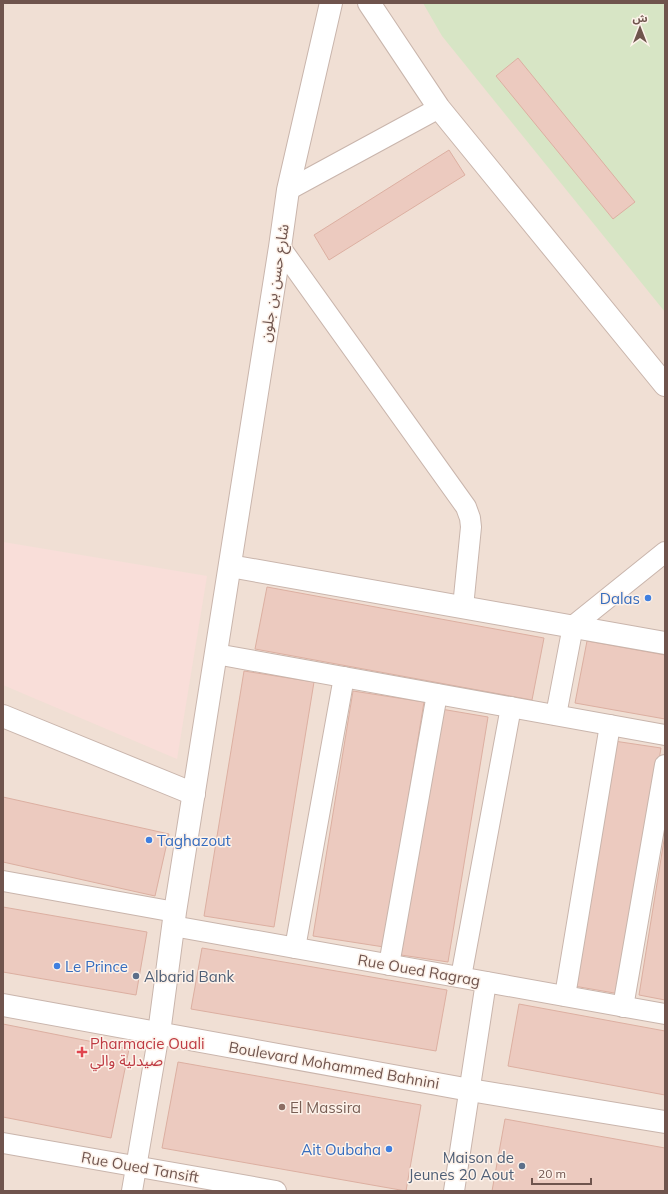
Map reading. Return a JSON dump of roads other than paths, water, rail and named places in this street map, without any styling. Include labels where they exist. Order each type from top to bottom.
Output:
[{"type":"street","name":"شارع حسن بن جلون","points":[[159,1033],[174,919],[288,190],[331,3]]},
{"type":"street","points":[[369,3],[439,108],[665,385]]},
{"type":"street","points":[[288,190],[439,108]]},
{"type":"street","points":[[280,247],[466,507],[470,518],[471,527],[463,607]]},
{"type":"street","points":[[556,715],[573,626],[665,552]]},
{"type":"street","points":[[230,566],[665,643]]},
{"type":"street","points":[[216,654],[665,735]]},
{"type":"street","points":[[295,948],[344,677]]},
{"type":"street","points":[[389,965],[437,694]]},
{"type":"street","points":[[461,977],[511,707]]},
{"type":"street","points":[[3,716],[194,794]]},
{"type":"street","points":[[565,996],[610,725]]},
{"type":"street","points":[[623,1006],[665,765]]},
{"type":"street","name":"Rue Oued Ragrag","points":[[3,881],[174,919],[295,948],[665,1014]]},
{"type":"street","points":[[454,1191],[486,982]]},
{"type":"street","name":"Boulevard Mohammed Bahnini","points":[[3,1005],[470,1090],[665,1122]]},
{"type":"street","points":[[132,1191],[159,1033]]},
{"type":"street","name":"Rue Oued Tansift","points":[[3,1143],[136,1166],[243,1188],[276,1191]]},
{"type":"place","name":"Dalas","points":[[648,598]]},
{"type":"place","name":"Taghazout","points":[[149,840]]},
{"type":"place","name":"Le Prince","points":[[57,966]]},
{"type":"place","name":"Albarid Bank","points":[[136,976]]},
{"type":"place","name":"Pharmacie Ouali صيدلية والي","points":[[82,1052]]},
{"type":"place","name":"El Massira","points":[[282,1107]]},
{"type":"place","name":"Ait Oubaha","points":[[389,1149]]},
{"type":"place","name":"Maison de Jeunes 20 Aout","points":[[522,1166]]}]
